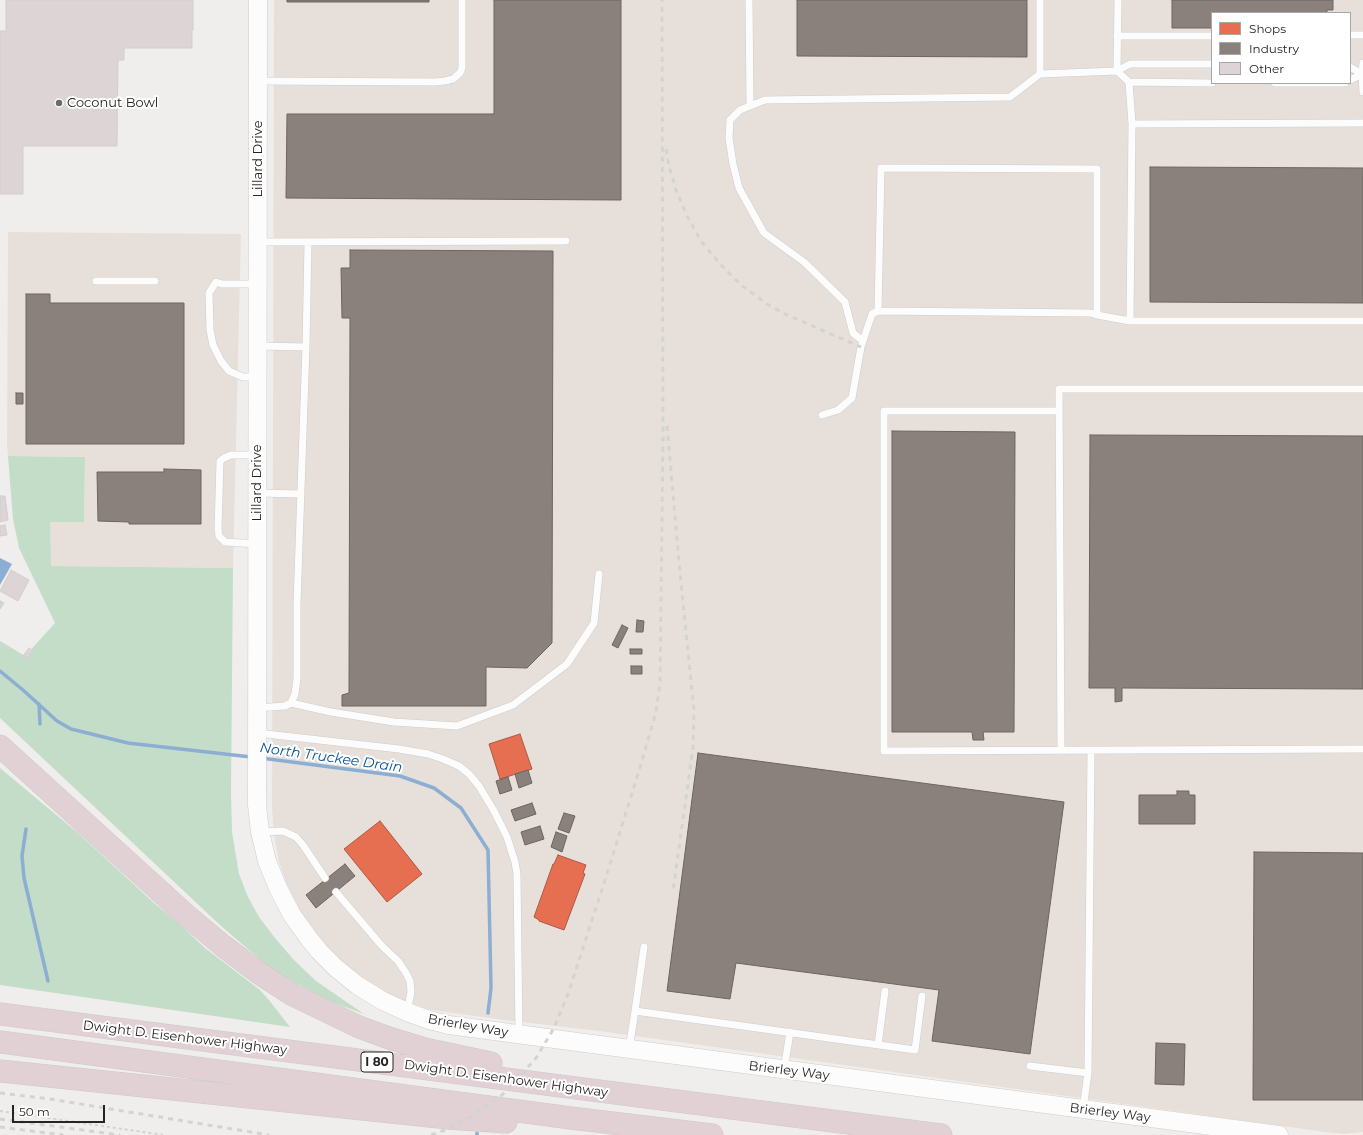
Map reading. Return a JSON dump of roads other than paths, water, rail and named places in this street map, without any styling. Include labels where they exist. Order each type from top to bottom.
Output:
[{"type":"highway","points":[[0,746],[186,915],[222,945],[293,995],[325,1011],[381,1036],[425,1049],[465,1058],[696,1098],[753,1112]]},
{"type":"highway","name":"Dwight D. Eisenhower Highway","points":[[0,1014],[941,1135]]},
{"type":"highway","name":"Dwight D. Eisenhower Highway","points":[[0,1042],[571,1118],[712,1135]]},
{"type":"highway","points":[[0,1071],[448,1118],[502,1122],[571,1118]]},
{"type":"street","name":"Lillard Drive","points":[[258,0],[257,805],[260,832],[267,861],[278,888],[292,915],[319,951]]},
{"type":"street","name":"Brierley Way","points":[[319,951],[336,968],[357,985],[383,1001],[407,1012],[449,1025],[1280,1135]]},
{"type":"lane","points":[[258,81],[435,82],[453,78],[460,73],[462,68],[462,0]]},
{"type":"lane","points":[[749,0],[750,106]]},
{"type":"lane","points":[[1040,0],[1040,74]]},
{"type":"lane","points":[[1118,0],[1117,71],[1129,82],[1211,83]]},
{"type":"lane","points":[[1351,35],[1363,35]]},
{"type":"lane","points":[[1117,36],[1211,36]]},
{"type":"lane","points":[[1363,63],[1363,92]]},
{"type":"lane","points":[[863,341],[853,333],[845,302],[804,262],[764,233],[739,188],[729,138],[730,120],[740,110],[765,100],[1010,97],[1040,74],[1117,71],[1130,64],[1211,64]]},
{"type":"lane","points":[[1351,68],[1362,74]]},
{"type":"lane","points":[[1351,80],[1362,74]]},
{"type":"lane","points":[[1129,82],[1132,124],[1130,321]]},
{"type":"lane","points":[[1132,124],[1363,123]]},
{"type":"lane","points":[[878,311],[881,168],[1097,169],[1097,315]]},
{"type":"lane","points":[[258,242],[566,241]]},
{"type":"lane","points":[[291,703],[295,694],[297,678],[300,494],[306,347],[308,242]]},
{"type":"lane","points":[[96,281],[155,281]]},
{"type":"lane","points":[[257,377],[243,377],[229,372],[221,361],[213,344],[210,330],[209,293],[216,282],[222,284],[258,284]]},
{"type":"lane","points":[[822,415],[838,410],[852,398],[861,347],[872,314],[878,311],[1091,313],[1130,321],[1363,321]]},
{"type":"lane","points":[[257,346],[306,347]]},
{"type":"lane","points":[[1061,751],[1059,389],[1363,389]]},
{"type":"lane","points":[[1059,411],[884,411],[884,751],[1363,749]]},
{"type":"lane","points":[[257,455],[231,456],[220,461],[218,529],[219,536],[225,542],[257,544]]},
{"type":"lane","points":[[257,493],[300,494]]},
{"type":"lane","points":[[257,708],[285,706],[291,703],[331,712],[394,722],[457,726],[513,706],[566,664],[594,623],[599,574]]},
{"type":"lane","points":[[257,739],[399,749],[428,754],[443,759],[458,766],[469,774],[479,786],[508,837],[516,862],[519,1035]]},
{"type":"lane","points":[[1083,1109],[1088,1073],[1091,751]]},
{"type":"lane","points":[[260,832],[283,831],[296,837],[325,878]]},
{"type":"lane","points":[[336,892],[382,946],[398,961],[406,973],[410,981],[411,992],[407,1012]]},
{"type":"lane","points":[[629,1050],[644,947]]},
{"type":"lane","points":[[878,1045],[885,991]]},
{"type":"lane","points":[[635,1011],[915,1050],[922,996]]},
{"type":"lane","points":[[784,1070],[790,1032]]},
{"type":"lane","points":[[1030,1066],[1088,1073]]},
{"type":"water","points":[[0,558],[12,564],[0,585]]},
{"type":"waterway","name":"North Truckee Drain","points":[[0,671],[57,721],[71,729],[128,743],[251,757]]},
{"type":"waterway","points":[[39,704],[40,724]]},
{"type":"waterway","name":"North Truckee Drain","points":[[261,758],[400,776],[434,788],[461,808],[488,850],[491,988],[488,1013]]},
{"type":"waterway","points":[[26,829],[22,856],[24,878],[48,981]]},
{"type":"railway","points":[[431,1135],[448,1129],[470,1117],[502,1095],[536,1058],[554,1028],[568,994],[606,877],[656,712],[660,683],[663,437],[662,0]]},
{"type":"railway","points":[[666,149],[676,190],[687,216],[701,241],[720,264],[741,285],[767,304],[785,314],[861,347]]},
{"type":"railway","points":[[667,426],[694,710],[693,748],[673,891]]},
{"type":"railway","points":[[0,1093],[50,1099],[269,1135]]},
{"type":"railway","points":[[0,1119],[120,1135]]},
{"type":"railway","points":[[0,1127],[63,1135]]},
{"type":"place","name":"Coconut Bowl","points":[[59,103]]}]
